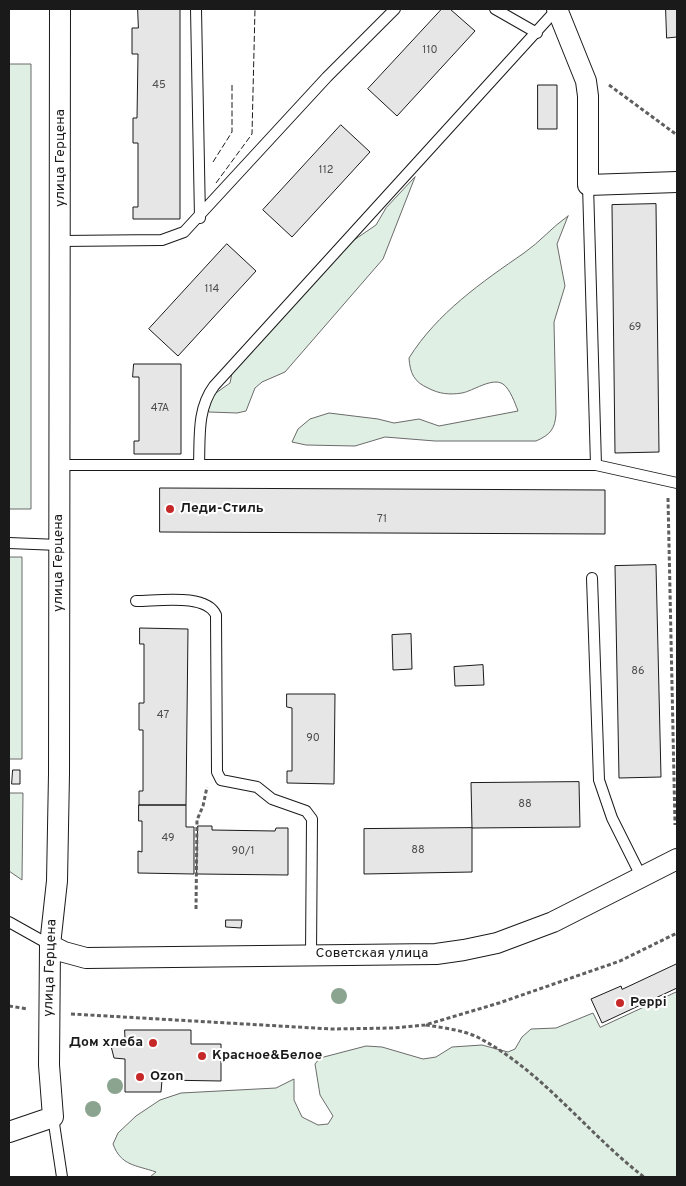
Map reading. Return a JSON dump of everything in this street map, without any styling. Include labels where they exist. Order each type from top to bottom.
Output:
[{"type":"street","name":"улица Герцена","points":[[53,1117],[49,1065],[49,1013],[50,945],[57,881],[60,9]]},
{"type":"street","points":[[557,9],[581,64],[588,96],[588,185],[677,182]]},
{"type":"street","name":"Советская улица","points":[[50,945],[64,952],[86,958],[436,954],[497,943],[553,922],[677,860]]},
{"type":"street","points":[[9,1132],[53,1117]]},
{"type":"lane","points":[[196,9],[200,218]]},
{"type":"lane","points":[[60,241],[167,240],[184,232],[200,218],[327,77],[395,9]]},
{"type":"lane","points":[[495,9],[537,33]]},
{"type":"lane","points":[[200,465],[200,420],[207,395],[214,386],[557,9]]},
{"type":"lane","points":[[588,185],[596,466]]},
{"type":"lane","points":[[59,465],[596,466],[673,483]]},
{"type":"lane","points":[[9,544],[59,545]]},
{"type":"lane","points":[[592,578],[599,780],[612,818],[642,878]]},
{"type":"lane","points":[[136,600],[199,601],[213,609],[216,615],[216,767],[221,780],[257,787],[272,799],[306,811],[312,819],[311,954]]},
{"type":"lane","points":[[9,922],[50,945]]},
{"type":"lane","points":[[53,1117],[62,1177]]},
{"type":"path","points":[[581,64],[677,134]]},
{"type":"path","points":[[673,483],[675,825]]},
{"type":"path","points":[[196,909],[197,820],[203,806],[205,789],[209,784],[221,780]]},
{"type":"path","points":[[9,1006],[49,1013],[331,1029],[392,1028],[425,1025],[507,1001],[610,964],[677,933]]},
{"type":"path","points":[[425,1025],[460,1030],[481,1038],[514,1061],[546,1088],[625,1163],[644,1177]]},
{"type":"green space","points":[[9,64],[31,64],[31,509],[9,509]]},
{"type":"green space","points":[[415,177],[383,259],[285,372],[262,382],[255,388],[246,411],[237,413],[209,412],[208,409],[213,395],[230,383],[232,373],[256,344],[354,240],[376,225],[386,208]]},
{"type":"green space","points":[[568,216],[557,244],[565,286],[554,322],[556,414],[553,428],[548,434],[536,441],[435,441],[385,437],[355,446],[306,445],[292,442],[298,429],[310,419],[329,413],[378,419],[394,423],[419,419],[439,426],[518,411],[508,389],[499,382],[488,383],[458,394],[436,392],[423,386],[412,373],[409,358],[433,327],[461,300],[492,275],[530,249]]},
{"type":"green space","points":[[9,557],[22,557],[22,759],[9,759]]},
{"type":"green space","points":[[9,793],[23,793],[22,880],[9,871]]},
{"type":"green space","points":[[677,992],[677,1177],[150,1177],[156,1172],[125,1161],[120,1157],[113,1144],[118,1133],[136,1116],[160,1100],[181,1093],[276,1088],[294,1079],[294,1100],[302,1117],[318,1125],[328,1124],[333,1116],[320,1095],[315,1064],[320,1058],[366,1046],[382,1047],[423,1059],[436,1057],[452,1047],[482,1045],[508,1052],[515,1049],[522,1037],[531,1029],[556,1028],[593,1013],[600,1027]]},
{"type":"building","points":[[138,9],[180,9],[180,219],[133,219],[133,207],[138,207],[138,143],[133,143],[133,118],[137,118],[138,54],[132,54],[132,28],[138,28]]},
{"type":"building","points":[[442,9],[450,9],[475,31],[397,116],[368,89]]},
{"type":"building","points":[[666,9],[677,9],[677,37],[667,38]]},
{"type":"building","points":[[538,85],[557,85],[557,129],[538,129]]},
{"type":"building","points":[[341,125],[370,152],[292,237],[263,210]]},
{"type":"building","points":[[656,204],[659,452],[615,453],[612,205]]},
{"type":"building","points":[[227,244],[256,271],[178,356],[149,329]]},
{"type":"building","points":[[134,364],[181,364],[181,454],[134,454],[134,441],[139,441],[139,377],[133,377]]},
{"type":"building","points":[[160,488],[605,490],[605,534],[160,532]]},
{"type":"building","points":[[656,565],[661,777],[619,778],[615,566]]},
{"type":"building","points":[[140,628],[188,629],[186,805],[139,805],[139,791],[143,791],[143,730],[139,730],[139,703],[144,703],[144,644],[140,644]]},
{"type":"building","points":[[411,634],[412,669],[393,670],[392,635]]},
{"type":"building","points":[[483,665],[484,685],[455,686],[454,667]]},
{"type":"building","points":[[287,694],[335,694],[334,784],[287,783],[287,771],[292,771],[292,708],[287,707]]},
{"type":"building","points":[[13,770],[20,770],[20,784],[12,784]]},
{"type":"building","points":[[579,782],[580,827],[472,828],[471,783]]},
{"type":"building","points":[[139,805],[186,805],[186,827],[194,827],[194,874],[138,873],[138,851],[142,852],[142,821],[139,821]]},
{"type":"building","points":[[198,826],[212,826],[212,830],[275,831],[276,828],[288,828],[288,875],[197,874]]},
{"type":"building","points":[[472,828],[472,872],[364,874],[364,829]]},
{"type":"building","points":[[226,920],[242,920],[241,928],[226,927]]},
{"type":"building","points":[[677,964],[677,988],[602,1023],[591,999],[621,986],[622,989]]},
{"type":"building","points":[[125,1030],[191,1030],[191,1044],[221,1044],[221,1081],[162,1080],[161,1092],[125,1092],[125,1059],[114,1058],[111,1046],[125,1046]]},
{"type":"fence","points":[[216,183],[252,134],[255,9]]},
{"type":"fence","points":[[213,162],[232,132],[232,85]]},
{"type":"place","name":"Леди-Стиль","points":[[170,509]]},
{"type":"place","name":"Peppi","points":[[620,1003]]},
{"type":"place","name":"Дом хлеба","points":[[153,1043]]},
{"type":"place","name":"Красное&Белое","points":[[202,1056]]},
{"type":"place","name":"Ozon","points":[[140,1077]]}]
